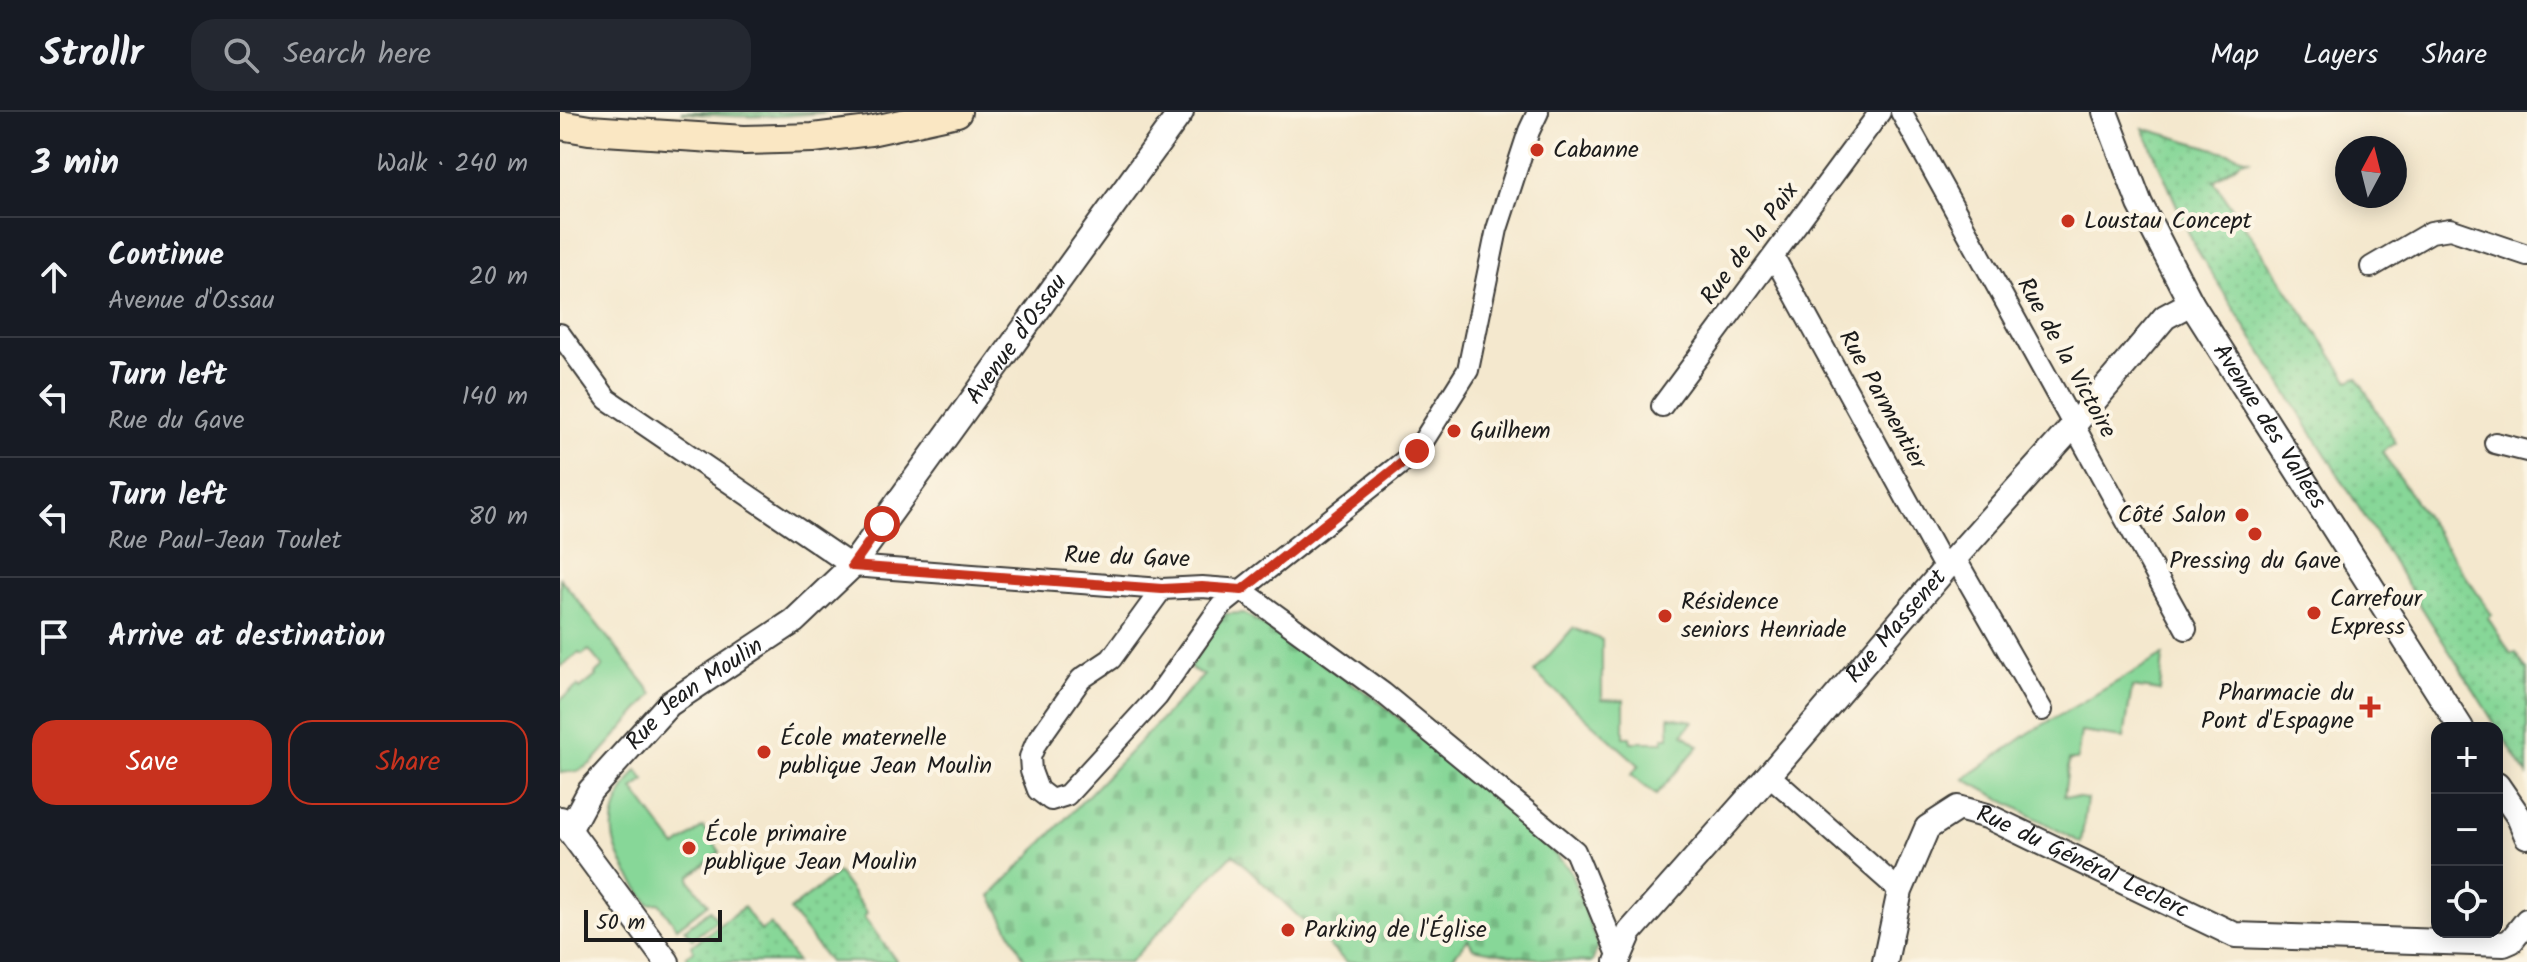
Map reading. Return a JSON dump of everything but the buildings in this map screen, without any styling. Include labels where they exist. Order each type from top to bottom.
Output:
[{"type":"main road","points":[[568,112],[705,137]]},
{"type":"main road","points":[[560,125],[589,130],[773,140],[841,136],[957,112]]},
{"type":"street","name":"Avenue d'Ossau","points":[[852,566],[1181,112]]},
{"type":"street","points":[[1162,589],[1111,659],[1081,679],[1036,743],[1030,757],[1031,771],[1038,790],[1051,800],[1067,795],[1157,697],[1221,606],[1417,451],[1468,370],[1497,229],[1538,112]]},
{"type":"street","name":"Rue de la Paix","points":[[1662,406],[1880,112]]},
{"type":"street","name":"Rue de la Victoire","points":[[1901,112],[2186,629]]},
{"type":"street","name":"Avenue des Vallées","points":[[2105,112],[2140,204],[2191,303],[2457,722]]},
{"type":"street","points":[[2371,267],[2431,232],[2450,229],[2527,255]]},
{"type":"street","name":"Rue Parmentier","points":[[1774,257],[1950,564],[2042,710]]},
{"type":"street","name":"Rue Massenet","points":[[1618,959],[1630,932],[2165,317],[2191,303]]},
{"type":"street","points":[[560,334],[607,399],[852,566]]},
{"type":"street","points":[[2495,443],[2527,451]]},
{"type":"street","name":"Rue du Gave","points":[[852,566],[1162,589],[1202,587],[1242,590]]},
{"type":"street","name":"Rue Jean Moulin","points":[[563,830],[590,791],[669,704],[794,621],[852,566]]},
{"type":"street","points":[[1242,590],[1383,693],[1575,851],[1618,959]]},
{"type":"street","points":[[1769,775],[1900,891]]},
{"type":"street","points":[[2503,794],[2524,826]]},
{"type":"street","name":"Rue du Général Leclerc","points":[[1885,962],[1900,891],[1927,828],[1958,808],[1987,816],[2235,935],[2504,944],[2511,941],[2527,921]]},
{"type":"street","points":[[563,830],[667,962]]},
{"type":"green space","points":[[681,112],[828,112],[754,116]]},
{"type":"green space","points":[[2143,128],[2249,159],[2241,161],[2214,181],[2349,381],[2357,377],[2396,443],[2382,452],[2492,615],[2488,618],[2511,654],[2515,653],[2527,670],[2527,775],[2503,737],[2503,722],[2494,722],[2194,245]]},
{"type":"green space","points":[[560,578],[653,694],[592,763],[578,771],[560,773],[560,700],[578,686],[580,689],[603,667],[589,650],[582,655],[579,653],[560,667]]},
{"type":"green space","points":[[1244,613],[1376,699],[1544,843],[1570,870],[1598,947],[1592,962],[1547,960],[1488,951],[1473,948],[1468,939],[1449,962],[1346,962],[1233,854],[1130,962],[1026,962],[991,896],[1204,675],[1189,668],[1224,614]]},
{"type":"green space","points":[[1573,628],[1602,640],[1602,699],[1624,700],[1624,737],[1630,737],[1631,742],[1663,742],[1663,737],[1669,737],[1669,717],[1693,721],[1683,734],[1699,746],[1656,795],[1631,775],[1639,765],[1534,672]]},
{"type":"green space","points":[[2163,655],[2160,691],[2132,687],[2124,738],[2081,732],[2077,760],[2069,760],[2064,796],[2087,799],[2081,843],[1964,779],[2029,733]]},
{"type":"green space","points":[[637,770],[645,780],[633,789],[676,847],[703,827],[720,852],[690,876],[690,881],[708,904],[677,928],[659,903],[649,904],[626,870],[614,839],[616,808]]},
{"type":"green space","points":[[838,873],[867,913],[864,917],[897,962],[829,962],[790,910]]},
{"type":"green space","points":[[744,907],[761,931],[770,924],[797,962],[690,962],[686,956],[694,951],[691,946]]},
{"type":"green space","points":[[710,910],[717,920],[692,939],[685,929]]},
{"type":"place","name":"Cabanne","points":[[1537,150]]},
{"type":"place","name":"Loustau Concept","points":[[2068,221]]},
{"type":"place","name":"Guilhem","points":[[1454,431]]},
{"type":"place","name":"Côté Salon","points":[[2242,515]]},
{"type":"place","name":"Pressing du Gave","points":[[2255,534]]},
{"type":"place","name":"Carrefour Express","points":[[2314,613]]},
{"type":"place","name":"Résidence seniors Henriade","points":[[1665,616]]},
{"type":"place","name":"Pharmacie du Pont d'Espagne","points":[[2370,707]]},
{"type":"place","name":"École maternelle publique Jean Moulin","points":[[764,752]]},
{"type":"place","name":"École primaire publique Jean Moulin","points":[[689,848]]},
{"type":"place","name":"Parking de l'Église","points":[[1288,930]]},
{"type":"route","points":[[882,524],[852,566],[1162,589],[1202,587],[1242,590],[1417,451]]}]
